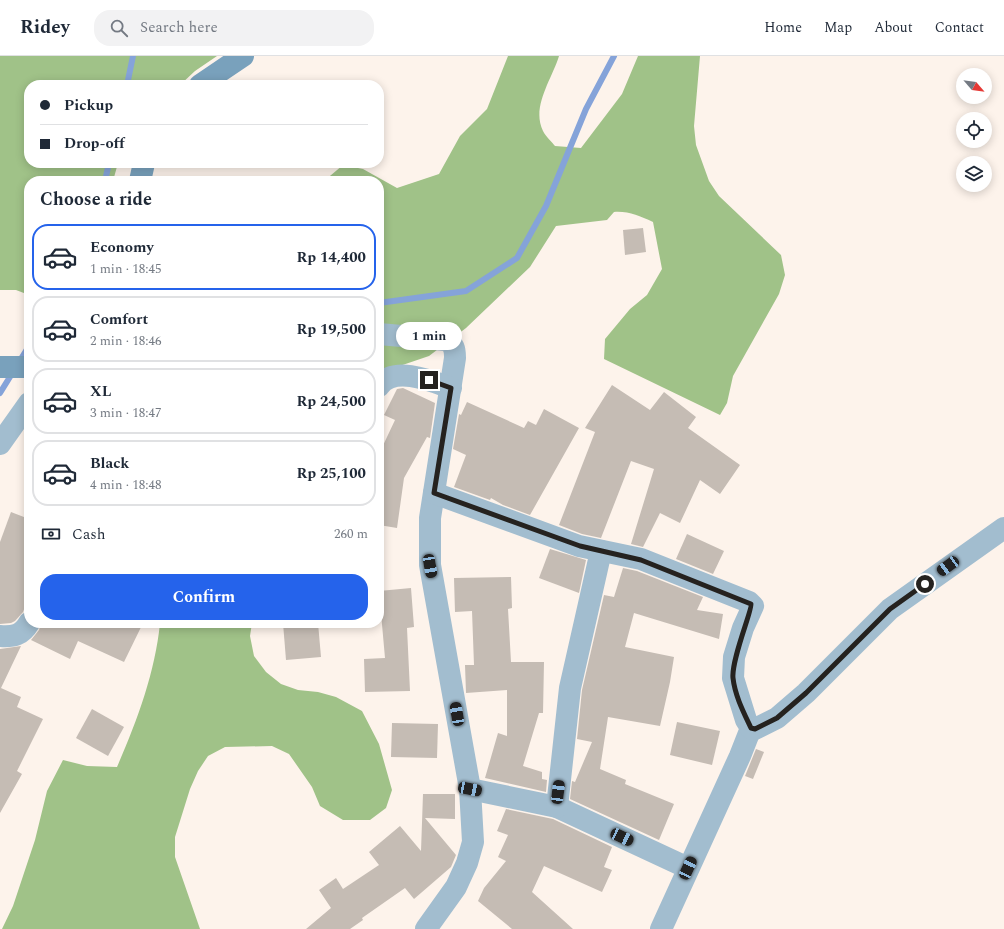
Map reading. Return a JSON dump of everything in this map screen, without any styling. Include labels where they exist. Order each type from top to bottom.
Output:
[{"type":"street","points":[[207,80],[243,56]]},
{"type":"street","points":[[384,334],[446,340],[452,343],[455,349],[451,388],[430,518],[430,566],[470,789],[473,842],[467,863],[456,887],[426,929]]},
{"type":"street","points":[[0,367],[24,367]]},
{"type":"street","points":[[384,381],[392,377],[418,376],[451,388]]},
{"type":"street","points":[[0,444],[24,410]]},
{"type":"street","points":[[434,493],[580,546],[641,560],[751,604],[752,608],[743,628],[734,657],[733,678],[746,720],[751,728]]},
{"type":"street","points":[[751,728],[755,729],[777,718],[806,693],[890,609],[1004,528]]},
{"type":"street","points":[[557,807],[570,688],[601,551]]},
{"type":"street","points":[[0,636],[14,637],[26,628]]},
{"type":"street","points":[[660,929],[740,756],[751,728]]},
{"type":"street","points":[[470,789],[557,807],[688,868]]},
{"type":"green space","points":[[0,56],[217,56],[195,71],[185,80],[24,80],[24,168],[117,168],[114,176],[24,176],[24,293],[16,290],[0,290]]},
{"type":"green space","points":[[508,56],[559,56],[541,103],[539,112],[540,122],[544,133],[555,146],[581,148],[622,94],[638,56],[700,56],[694,126],[696,145],[709,181],[719,196],[781,255],[785,275],[779,294],[733,376],[727,403],[720,415],[604,359],[605,339],[630,309],[647,295],[662,269],[653,222],[634,214],[624,212],[614,212],[607,220],[556,226],[530,267],[466,328],[429,356],[384,371],[384,181],[397,188],[439,174],[460,136],[487,109]]},
{"type":"green space","points":[[339,168],[363,169],[376,176],[330,176]]},
{"type":"green space","points":[[159,628],[251,628],[250,636],[254,656],[266,672],[281,684],[298,690],[318,692],[336,697],[362,711],[379,744],[392,790],[386,808],[370,820],[343,820],[320,806],[312,787],[289,754],[272,746],[225,747],[208,756],[198,771],[190,789],[175,837],[175,857],[200,929],[2,929],[13,906],[35,840],[47,791],[63,760],[87,766],[117,767],[144,696],[158,642]]},
{"type":"building","points":[[643,228],[646,252],[625,255],[623,230]]},
{"type":"building","points":[[612,385],[650,410],[664,392],[696,417],[688,428],[740,465],[720,494],[700,480],[680,523],[660,513],[643,547],[631,544],[654,469],[631,461],[601,538],[582,534],[559,525],[595,432],[585,428]]},
{"type":"building","points":[[403,388],[435,403],[430,438],[427,437],[404,478],[397,528],[384,526],[384,443],[395,420],[384,415],[397,389]]},
{"type":"building","points":[[467,402],[524,428],[528,421],[536,425],[544,409],[579,428],[530,515],[503,505],[491,498],[490,500],[454,487],[466,455],[453,449],[459,414],[461,415]]},
{"type":"building","points":[[11,512],[24,517],[24,609],[15,621],[0,624],[0,542]]},
{"type":"building","points":[[687,534],[724,551],[713,574],[676,559]]},
{"type":"building","points":[[550,549],[586,560],[579,593],[539,578]]},
{"type":"building","points":[[623,568],[637,571],[703,597],[697,610],[723,614],[719,639],[634,613],[625,647],[674,657],[670,682],[660,726],[608,717],[600,769],[626,780],[625,784],[674,804],[659,840],[570,799],[572,781],[575,782],[592,742],[577,739],[582,690],[604,595],[614,597]]},
{"type":"building","points":[[511,577],[512,608],[508,609],[511,662],[544,662],[543,713],[539,713],[523,766],[542,772],[542,779],[547,780],[546,792],[485,778],[498,733],[507,736],[507,690],[466,693],[465,665],[474,665],[472,611],[455,612],[454,578]]},
{"type":"building","points":[[411,588],[414,627],[407,628],[410,691],[365,692],[364,659],[385,658],[382,628],[384,628],[384,591]]},
{"type":"building","points":[[40,628],[141,628],[124,662],[78,641],[70,659],[31,640]]},
{"type":"building","points":[[283,628],[318,628],[321,657],[286,660]]},
{"type":"building","points":[[21,646],[1,688],[21,697],[17,707],[43,719],[17,771],[22,774],[0,813],[0,649]]},
{"type":"building","points":[[92,709],[124,727],[108,756],[76,738]]},
{"type":"building","points":[[677,722],[720,731],[712,765],[670,755]]},
{"type":"building","points":[[392,723],[438,724],[437,758],[391,757]]},
{"type":"building","points":[[756,749],[764,752],[753,779],[745,776]]},
{"type":"building","points":[[423,794],[455,794],[455,819],[425,818],[456,855],[451,867],[414,899],[405,888],[362,918],[363,920],[350,929],[306,929],[331,908],[319,890],[336,878],[343,889],[379,865],[369,852],[400,826],[421,851]]},
{"type":"building","points":[[506,809],[553,819],[612,847],[604,867],[612,870],[602,892],[544,866],[532,892],[573,929],[512,929],[478,901],[484,888],[506,861],[498,857],[508,835],[497,831]]},
{"type":"waterway","points":[[128,80],[133,56]]},
{"type":"waterway","points":[[384,302],[466,291],[517,258],[546,206],[586,109],[614,56]]},
{"type":"waterway","points":[[106,176],[108,168]]},
{"type":"waterway","points":[[19,362],[24,354]]},
{"type":"waterway","points":[[0,393],[13,372]]},
{"type":"route","points":[[429,380],[451,388],[434,493],[529,529],[580,546],[641,560],[749,602],[753,606],[743,628],[734,657],[733,678],[741,707],[751,728],[755,729],[777,718],[806,693],[890,609],[925,584]]}]
